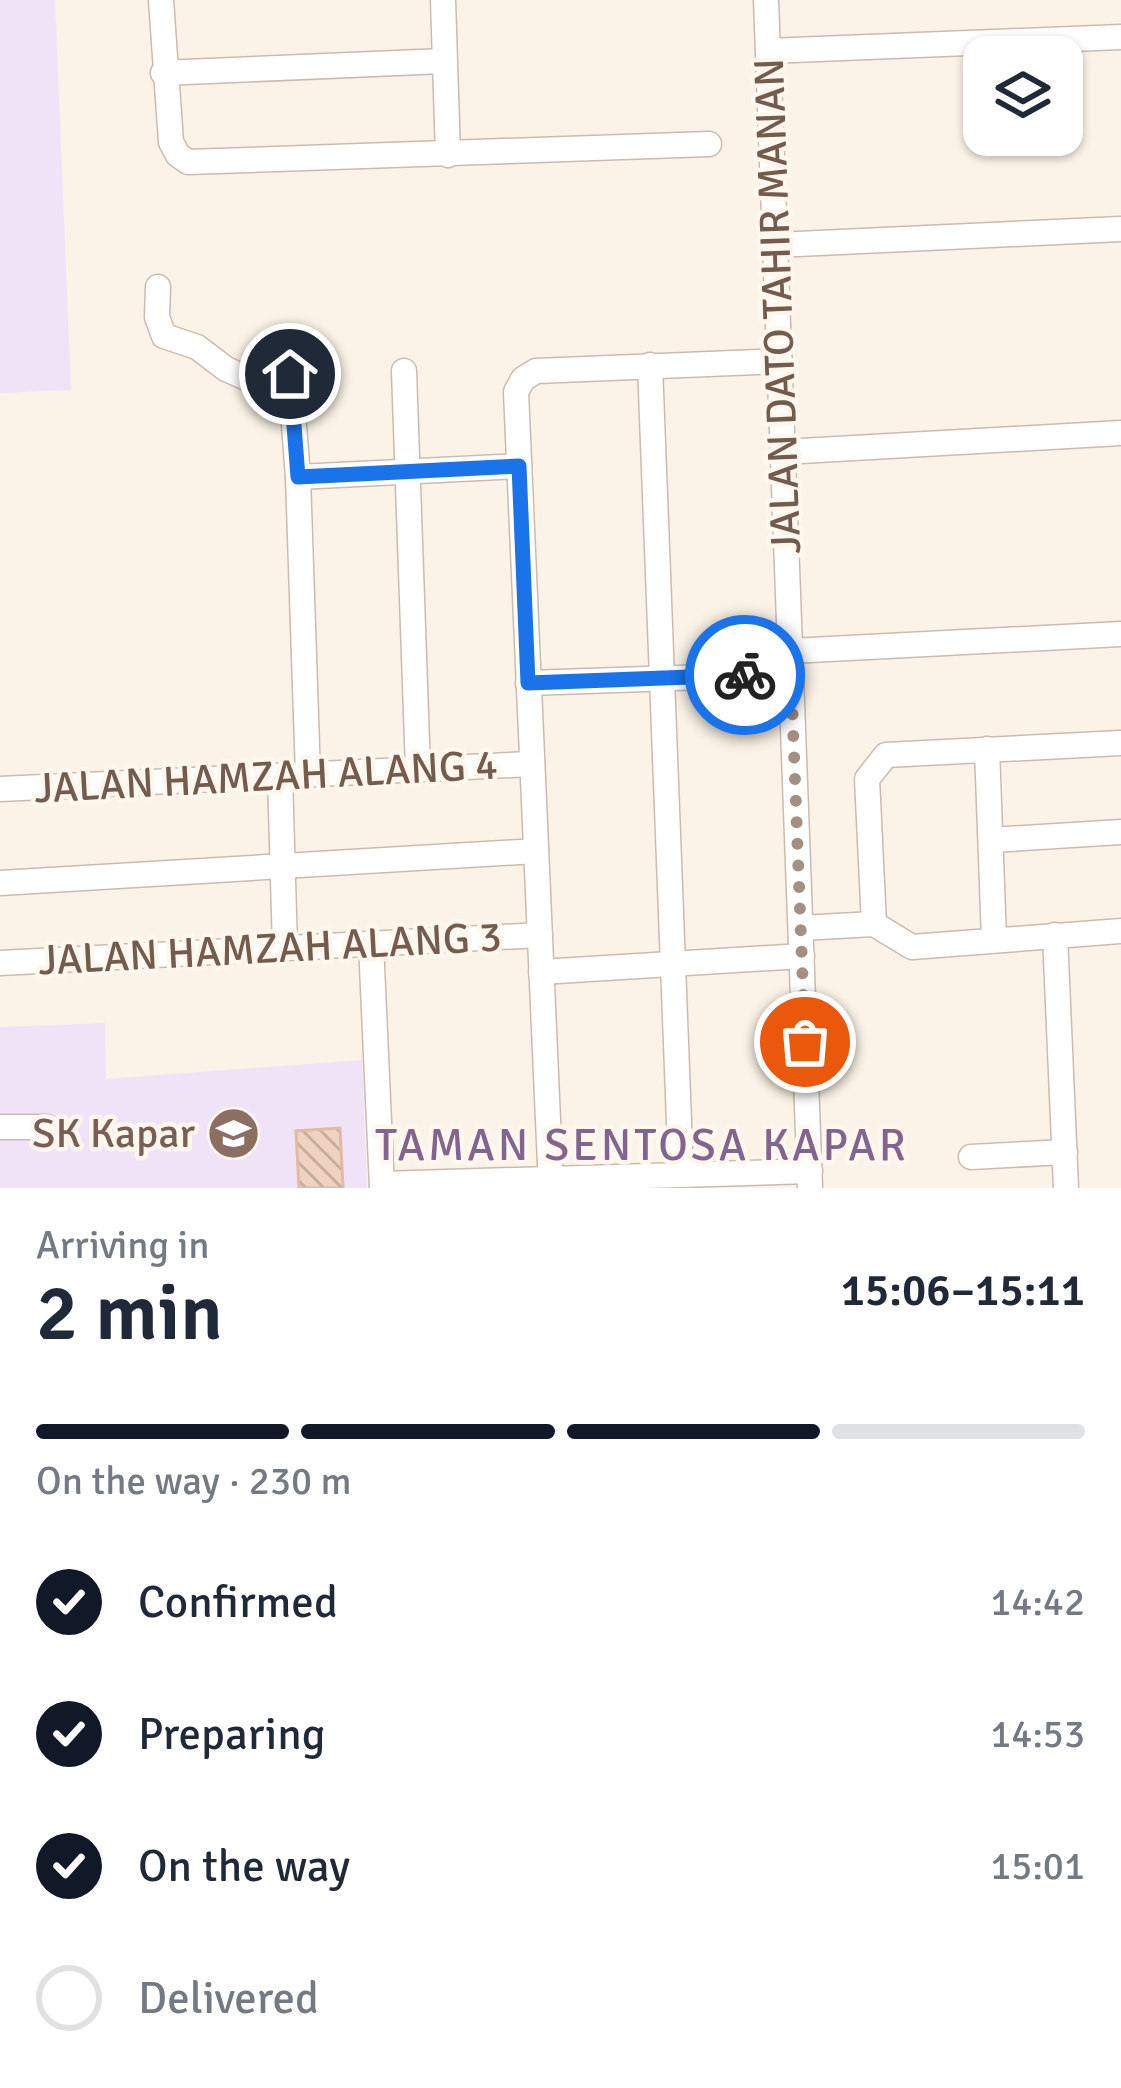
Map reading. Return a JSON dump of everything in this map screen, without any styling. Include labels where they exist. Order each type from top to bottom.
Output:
[{"type":"street","points":[[160,0],[172,142],[188,162],[709,144]]},
{"type":"street","points":[[443,0],[448,155]]},
{"type":"street","name":"JALAN DATO TAHIR MANAN","points":[[766,0],[810,1179]]},
{"type":"street","points":[[768,51],[1121,37]]},
{"type":"street","points":[[164,73],[444,62]]},
{"type":"street","points":[[776,245],[1121,230]]},
{"type":"street","points":[[158,287],[164,337],[197,347],[226,368],[291,386],[308,775]]},
{"type":"street","points":[[551,1183],[516,392],[536,371],[780,361]]},
{"type":"street","points":[[650,365],[681,1174]]},
{"type":"street","points":[[404,371],[418,770]]},
{"type":"street","points":[[783,452],[1121,433]]},
{"type":"street","points":[[298,477],[519,466]]},
{"type":"street","points":[[528,683],[663,678],[791,662],[1121,634]]},
{"type":"street","points":[[874,924],[867,779],[886,755],[1121,742]]},
{"type":"street","points":[[987,748],[994,939]]},
{"type":"street","name":"JALAN HAMZAH ALANG 4","points":[[0,789],[532,764]]},
{"type":"street","points":[[280,776],[285,948]]},
{"type":"street","points":[[992,840],[1121,832]]},
{"type":"street","points":[[0,883],[536,851]]},
{"type":"street","points":[[801,928],[874,924],[912,946],[1121,931]]},
{"type":"street","name":"JALAN HAMZAH ALANG 3","points":[[0,963],[540,935]]},
{"type":"street","points":[[1055,935],[1066,1188]]},
{"type":"street","points":[[371,944],[382,1186],[551,1183],[681,1174],[810,1179]]},
{"type":"street","points":[[541,972],[802,956]]},
{"type":"street","points":[[0,1127],[47,1127]]},
{"type":"street","points":[[970,1157],[1064,1152]]},
{"type":"shaded area","points":[[0,0],[55,0],[71,390],[0,393]]},
{"type":"shaded area","name":"SK Kapar","points":[[105,1023],[106,1079],[362,1060],[367,1188],[0,1188],[0,1027]]},
{"type":"building","points":[[340,1128],[343,1188],[299,1188],[296,1131]]},
{"type":"way so far","points":[[745,675],[791,674],[805,1042]]},
{"type":"place","name":"SK Kapar","points":[[234,1133]]},
{"type":"district","name":"TAMAN SENTOSA KAPAR","points":[[642,1145]]},
{"type":"route","points":[[290,374],[298,477],[519,466],[528,683],[745,675]]}]
